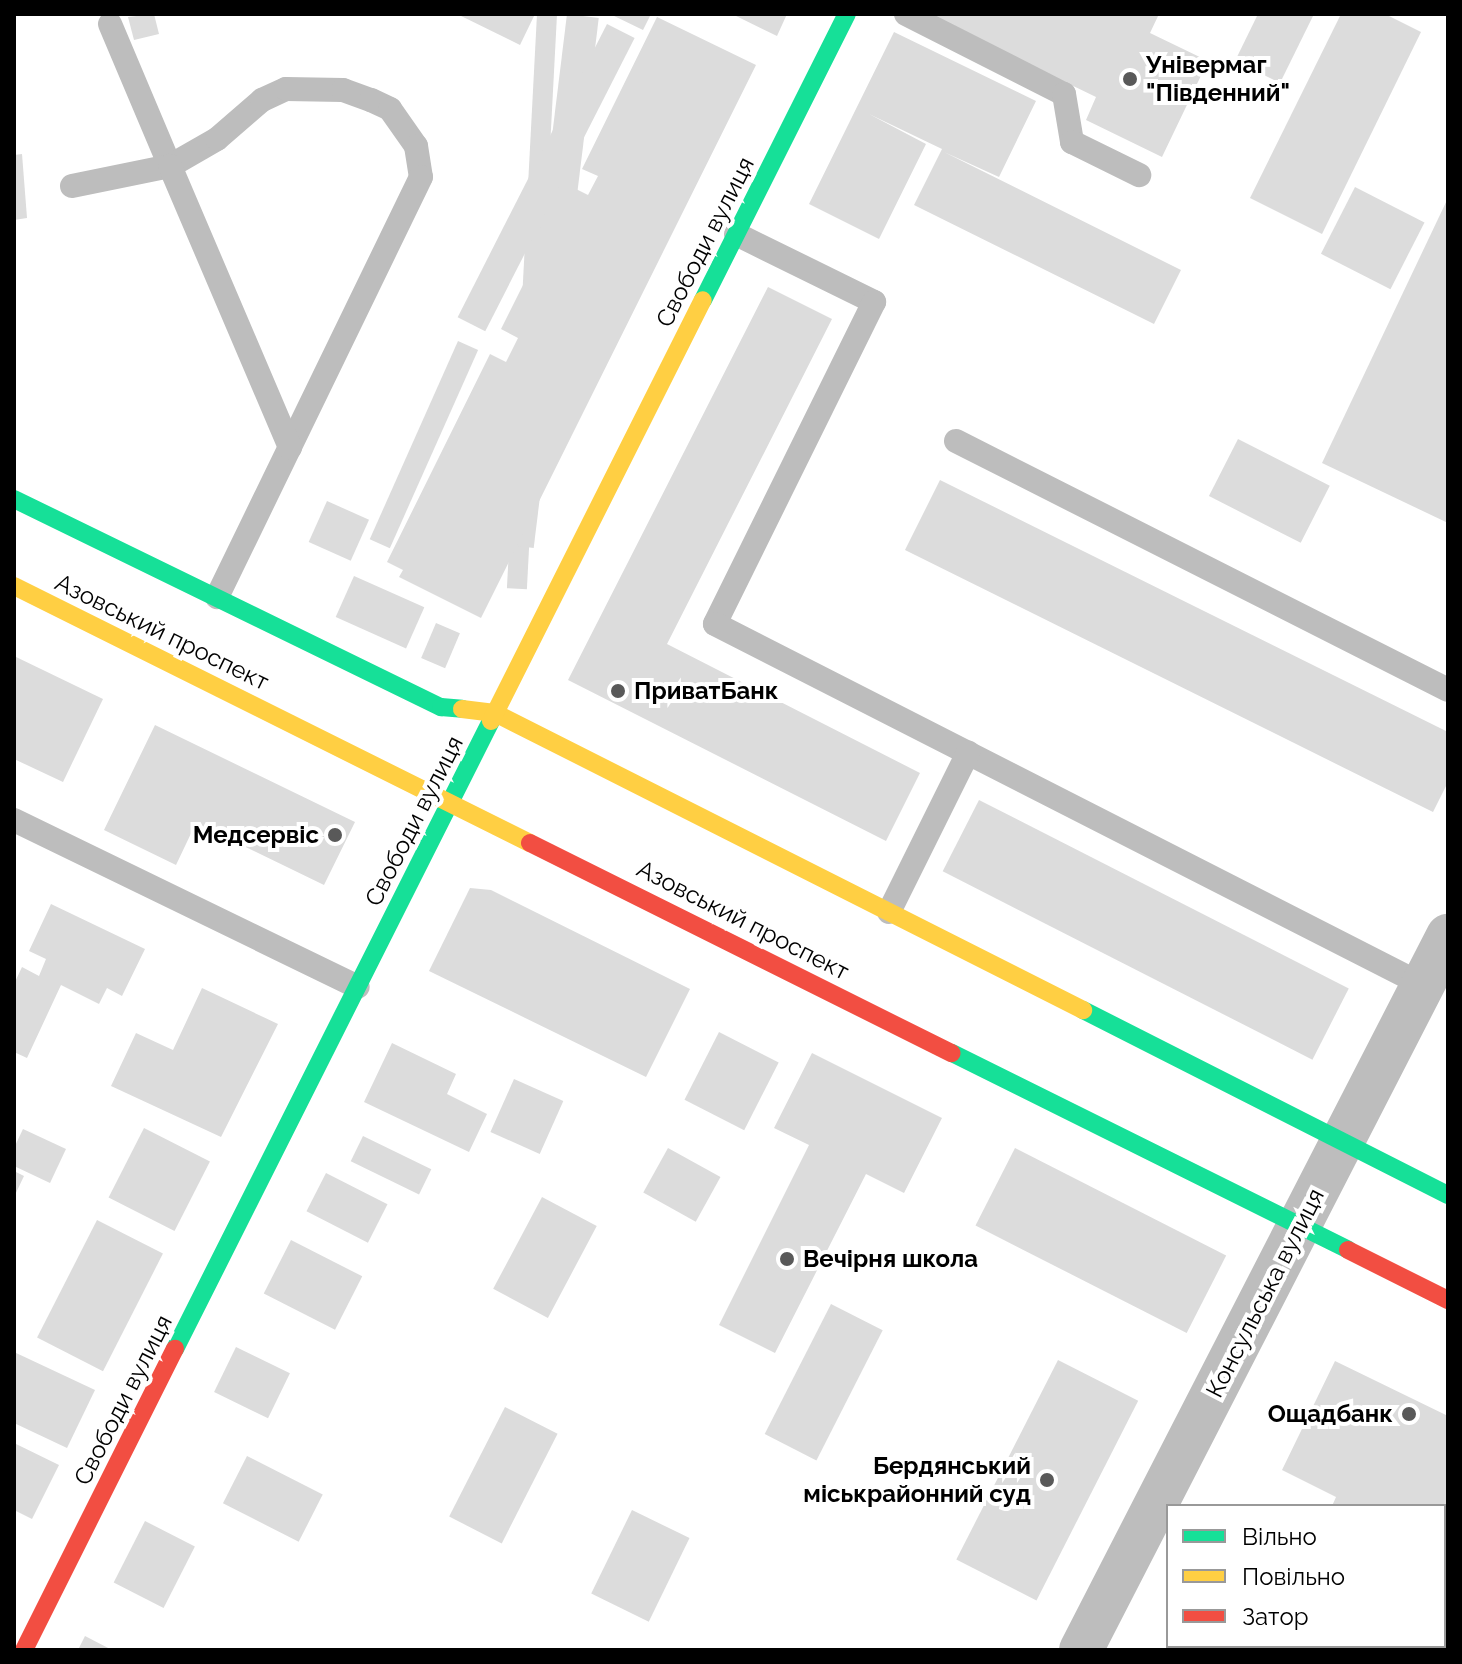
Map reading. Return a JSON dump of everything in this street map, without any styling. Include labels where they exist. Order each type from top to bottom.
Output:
[{"type":"main road","name":"Свободи вулиця","points":[[24,1650],[847,14]]},
{"type":"main road","points":[[14,499],[441,707],[495,713],[1448,1195]]},
{"type":"main road","name":"Азовський проспект","points":[[14,586],[452,800],[1448,1300]]},
{"type":"street","name":"Консульська вулиця","points":[[1081,1650],[1448,936]]},
{"type":"lane","points":[[906,14],[1064,94],[1072,142],[1139,175]]},
{"type":"lane","points":[[110,24],[290,448]]},
{"type":"lane","points":[[72,186],[170,166],[217,139],[262,100],[286,89],[343,90],[371,100],[390,109],[416,146],[421,177],[217,597]]},
{"type":"lane","points":[[736,234],[874,302],[715,624],[1423,985]]},
{"type":"lane","points":[[956,441],[1448,690]]},
{"type":"lane","points":[[889,912],[968,753]]},
{"type":"lane","points":[[14,820],[358,987]]},
{"type":"building","points":[[154,14],[159,34],[134,40],[128,17]]},
{"type":"building","points":[[457,14],[535,14],[520,45]]},
{"type":"building","points":[[537,14],[557,15],[527,589],[507,588]]},
{"type":"building","points":[[567,14],[599,18],[534,548],[502,544]]},
{"type":"building","points":[[610,14],[651,14],[643,30]]},
{"type":"building","points":[[732,14],[787,14],[777,36]]},
{"type":"building","name":"Універмаг \"Південний\"","points":[[925,14],[1159,14],[1150,33],[1208,61],[1162,157],[1086,120],[1096,97]]},
{"type":"building","points":[[1258,14],[1314,14],[1280,83],[1235,61]]},
{"type":"building","points":[[1341,14],[1385,14],[1421,32],[1322,234],[1250,198]]},
{"type":"building","points":[[657,17],[756,65],[481,618],[399,577],[403,570],[387,562],[490,354],[506,362],[518,338],[501,329],[572,187],[588,195],[598,176],[582,169]]},
{"type":"building","points":[[607,24],[635,38],[485,331],[458,317]]},
{"type":"building","points":[[894,32],[1036,101],[999,177],[944,152],[1181,270],[1154,324],[914,205],[942,149],[869,114],[926,144],[879,239],[809,204]]},
{"type":"building","points":[[22,154],[27,218],[14,220],[14,155]]},
{"type":"building","points":[[1355,187],[1424,222],[1390,289],[1321,254]]},
{"type":"building","points":[[1448,198],[1448,523],[1322,463]]},
{"type":"building","points":[[768,287],[832,319],[667,644],[920,773],[886,841],[568,680]]},
{"type":"building","points":[[458,341],[478,350],[390,548],[370,539]]},
{"type":"building","points":[[1238,439],[1330,486],[1301,543],[1209,496]]},
{"type":"building","points":[[940,480],[1448,732],[1448,782],[1433,812],[905,550]]},
{"type":"building","points":[[327,501],[369,520],[351,561],[309,542]]},
{"type":"building","points":[[354,576],[424,607],[406,648],[336,617]]},
{"type":"building","points":[[436,623],[460,633],[445,668],[421,658]]},
{"type":"building","points":[[14,656],[103,699],[63,782],[14,759]]},
{"type":"building","points":[[155,725],[355,822],[324,885],[196,823],[176,865],[104,830]]},
{"type":"building","points":[[979,800],[1349,988],[1312,1060],[943,871]]},
{"type":"building","points":[[470,888],[491,890],[690,989],[646,1077],[429,971]]},
{"type":"building","points":[[51,904],[145,949],[122,996],[107,988],[99,1004],[61,985],[27,1058],[14,1052],[14,984],[22,967],[39,976],[46,959],[29,951]]},
{"type":"building","points":[[202,988],[278,1024],[221,1137],[111,1086],[136,1033],[173,1050]]},
{"type":"building","points":[[719,1032],[779,1062],[744,1130],[684,1100]]},
{"type":"building","points":[[392,1043],[456,1074],[447,1094],[487,1114],[469,1152],[364,1102]]},
{"type":"building","name":"Вечірня школа","points":[[812,1053],[942,1118],[904,1193],[866,1174],[775,1353],[719,1325],[809,1145],[774,1128]]},
{"type":"building","points":[[514,1079],[563,1101],[540,1154],[490,1132]]},
{"type":"building","points":[[144,1128],[210,1162],[175,1231],[109,1197]]},
{"type":"building","points":[[23,1129],[66,1149],[50,1183],[14,1166],[14,1148]]},
{"type":"building","points":[[363,1136],[431,1169],[419,1194],[351,1161]]},
{"type":"building","points":[[668,1148],[720,1177],[696,1222],[643,1193]]},
{"type":"building","points":[[1015,1148],[1226,1256],[1187,1333],[976,1226]]},
{"type":"building","points":[[14,1171],[24,1176],[14,1197]]},
{"type":"building","points":[[326,1173],[387,1204],[368,1243],[306,1211]]},
{"type":"building","points":[[542,1197],[597,1226],[548,1318],[493,1289]]},
{"type":"building","points":[[97,1220],[163,1254],[103,1371],[37,1338]]},
{"type":"building","points":[[291,1240],[362,1276],[335,1330],[264,1293]]},
{"type":"building","points":[[831,1304],[883,1330],[816,1460],[765,1434]]},
{"type":"building","points":[[236,1347],[290,1373],[268,1418],[214,1392]]},
{"type":"building","points":[[14,1352],[95,1390],[67,1448],[14,1423]]},
{"type":"building","name":"Бердянський міськрайонний суд","points":[[1058,1360],[1138,1401],[1036,1600],[956,1560]]},
{"type":"building","points":[[1335,1361],[1448,1416],[1448,1550],[1446,1504],[1333,1504],[1336,1497],[1282,1470]]},
{"type":"building","points":[[505,1407],[558,1434],[502,1543],[449,1517]]},
{"type":"building","points":[[14,1443],[59,1465],[32,1519],[14,1510]]},
{"type":"building","points":[[247,1456],[323,1495],[299,1542],[223,1503]]},
{"type":"building","points":[[632,1510],[690,1538],[649,1622],[591,1594]]},
{"type":"building","points":[[145,1521],[195,1546],[164,1608],[114,1582]]},
{"type":"building","points":[[85,1636],[112,1650],[78,1650]]},
{"type":"traffic: fast","points":[[703,300],[847,14]]},
{"type":"traffic: fast","points":[[14,499],[441,707],[462,709]]},
{"type":"traffic: fast","points":[[175,1349],[491,721]]},
{"type":"traffic: fast","points":[[1083,1010],[1448,1195]]},
{"type":"traffic: fast","points":[[952,1053],[1348,1250]]},
{"type":"traffic: slow","points":[[491,721],[703,300]]},
{"type":"traffic: slow","points":[[14,586],[530,843]]},
{"type":"traffic: slow","points":[[462,709],[495,713],[1083,1010]]},
{"type":"traffic: jam","points":[[530,843],[952,1053]]},
{"type":"traffic: jam","points":[[1348,1250],[1448,1300]]},
{"type":"traffic: jam","points":[[24,1650],[175,1349]]},
{"type":"place","name":"Універмаг \"Південний\"","points":[[1130,79]]},
{"type":"place","name":"ПриватБанк","points":[[618,691]]},
{"type":"place","name":"Медсервіс","points":[[335,835]]},
{"type":"place","name":"Вечірня школа","points":[[787,1259]]},
{"type":"place","name":"Ощадбанк","points":[[1409,1414]]},
{"type":"place","name":"Бердянський міськрайонний суд","points":[[1047,1480]]}]
